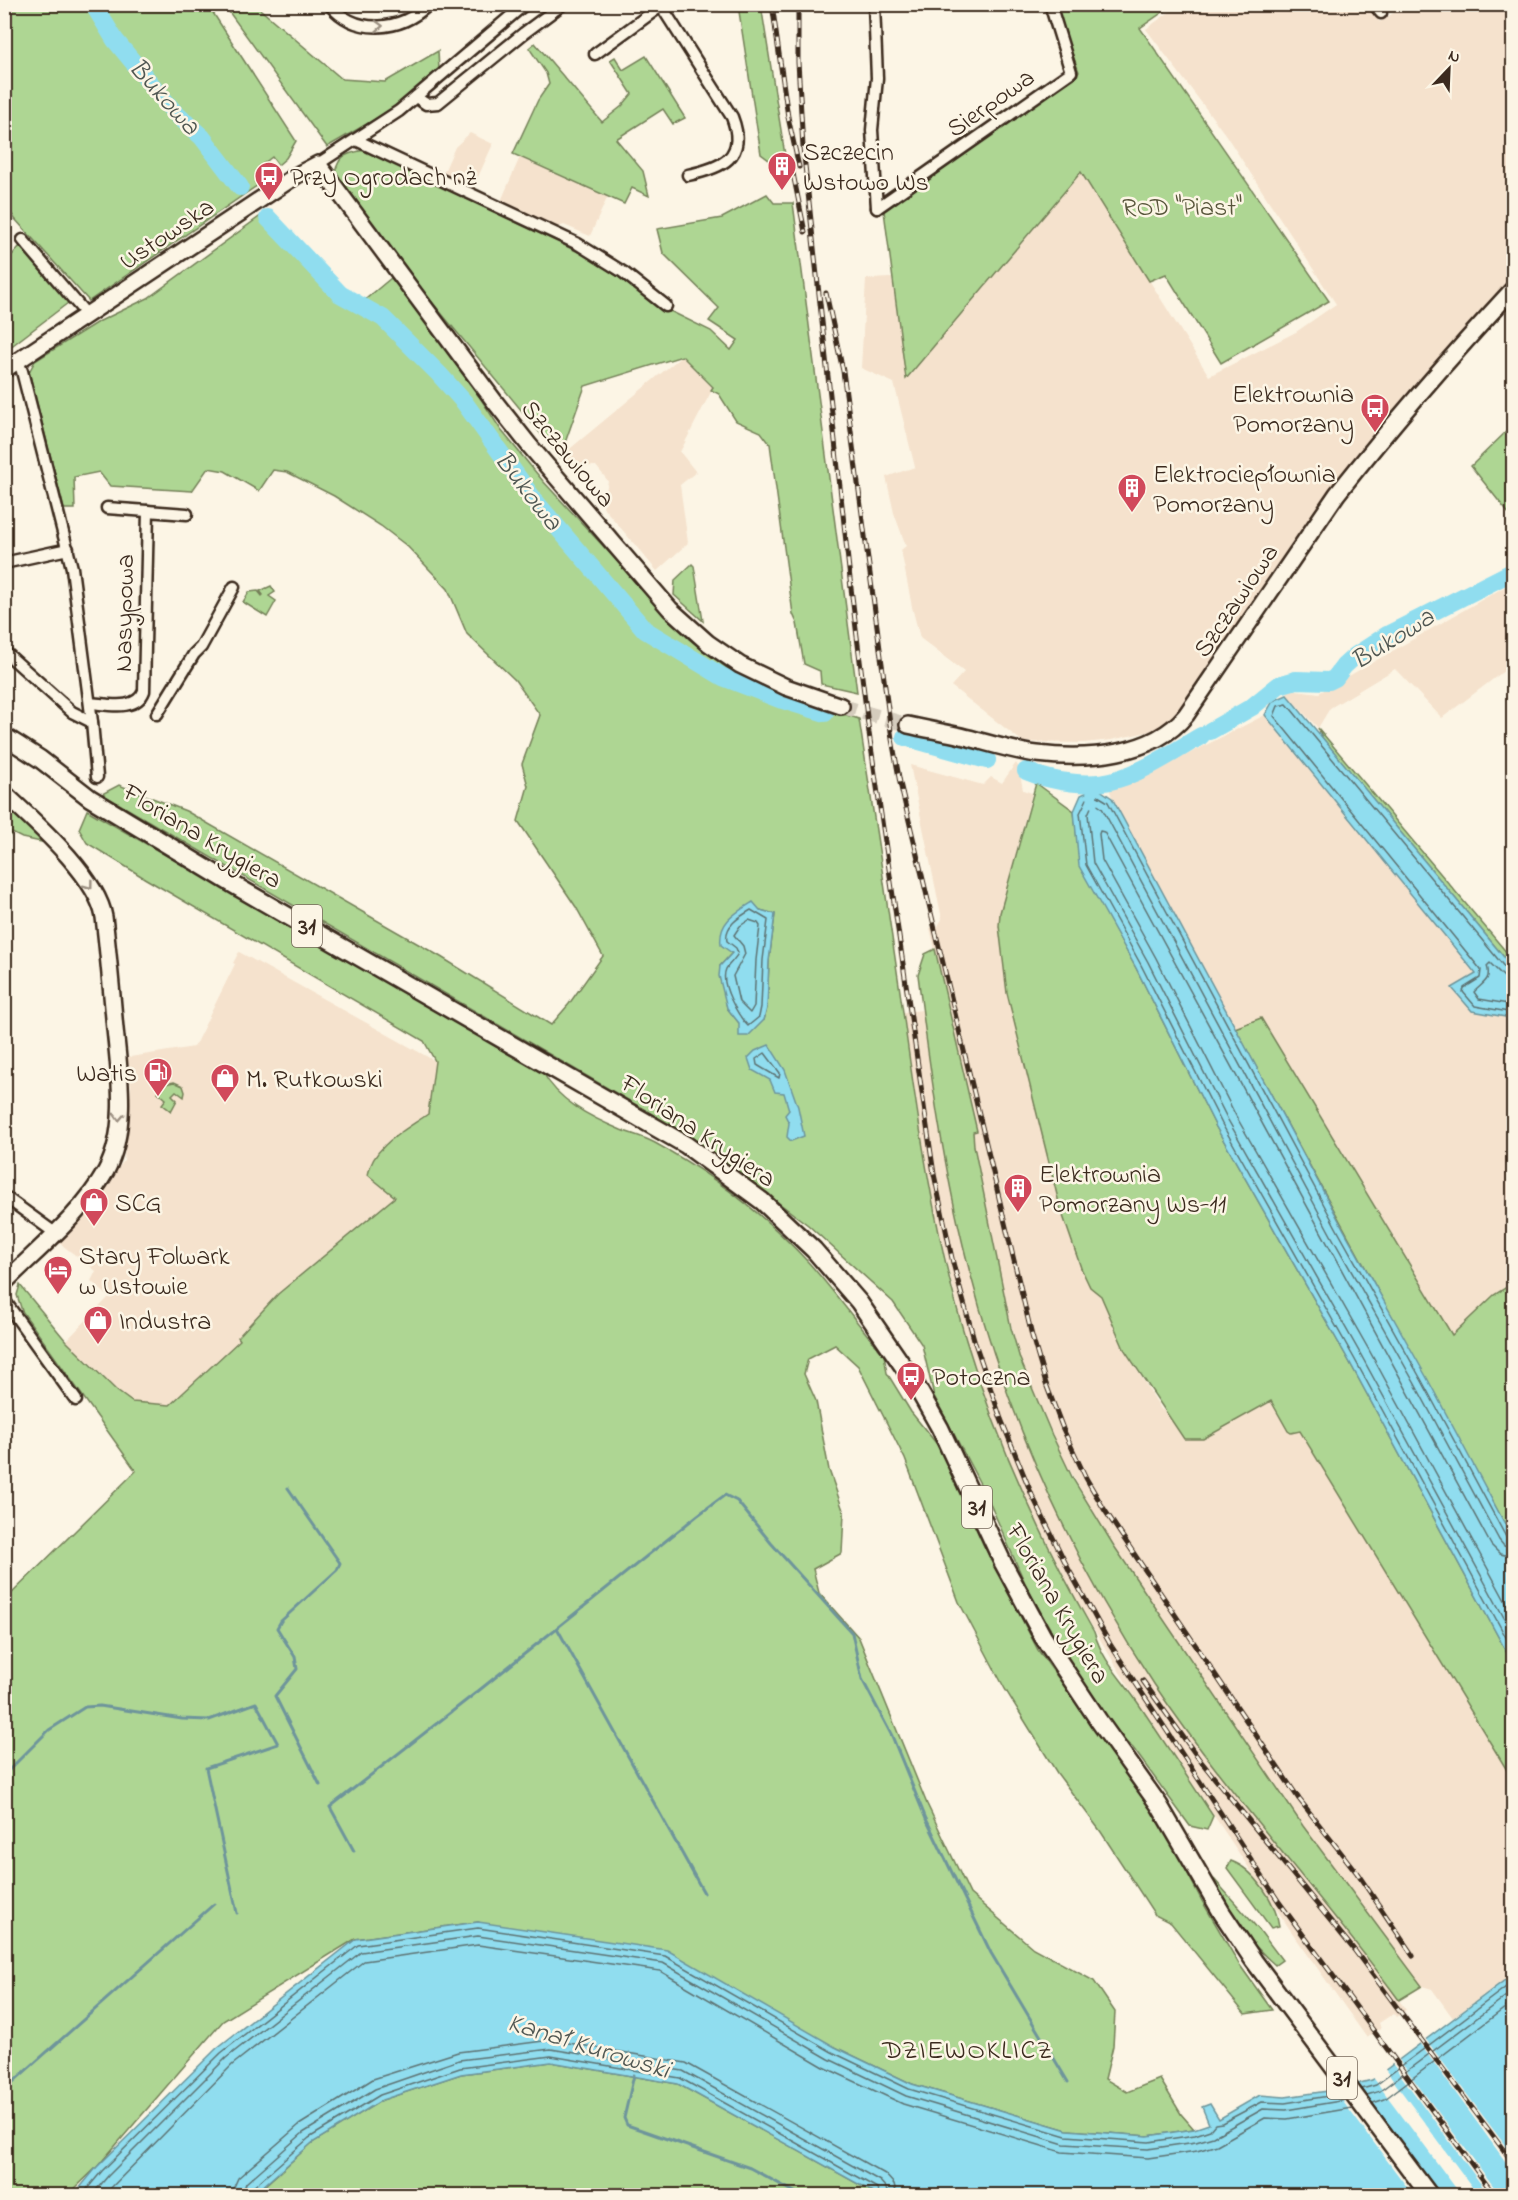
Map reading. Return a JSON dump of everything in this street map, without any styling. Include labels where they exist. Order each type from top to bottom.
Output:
[{"type":"main road","name":"Floriana Krygiera","points":[[4,723],[40,759]]},
{"type":"main road","name":"Floriana Krygiera","points":[[4,736],[40,759],[90,798],[131,823],[234,885],[633,1113],[706,1159],[768,1206],[830,1267],[882,1333],[914,1382],[940,1428],[1003,1563],[1043,1637],[1106,1731],[1160,1805],[1217,1904],[1254,1961],[1430,2196]]},
{"type":"street","points":[[329,4],[346,20],[371,27],[387,26],[408,20],[429,4]]},
{"type":"street","name":"Ustowska","points":[[4,370],[297,175],[393,116],[525,4]]},
{"type":"street","points":[[416,97],[426,104],[438,103],[562,4]]},
{"type":"street","name":"Sierpowa","points":[[874,4],[877,78],[872,112],[872,140],[877,208],[1071,72],[1050,4]]},
{"type":"street","points":[[595,54],[661,5],[732,117],[736,131],[736,144],[729,160],[709,170],[688,175]]},
{"type":"street","points":[[356,140],[578,244],[623,272],[666,306]]},
{"type":"street","name":"Szczawiowa","points":[[318,164],[529,445],[670,609],[708,643],[740,665],[786,687],[842,706]]},
{"type":"street","points":[[23,240],[87,315]]},
{"type":"street","name":"Szczawiowa","points":[[908,725],[1026,752],[1053,755],[1118,751],[1143,745],[1167,735],[1186,716],[1343,486],[1411,401],[1514,288]]},
{"type":"street","name":"Nasypowa","points":[[18,361],[68,549],[90,703],[97,777]]},
{"type":"street","points":[[107,508],[187,514]]},
{"type":"street","name":"Nasypowa","points":[[90,703],[130,705],[139,700],[144,691],[148,511]]},
{"type":"street","points":[[4,563],[68,549]]},
{"type":"street","points":[[158,714],[194,654],[201,647],[234,587]]},
{"type":"street","points":[[4,651],[72,712],[92,722]]},
{"type":"street","points":[[4,793],[52,839],[94,890],[103,911],[120,1099],[116,1145],[107,1168],[91,1194],[4,1283]]},
{"type":"street","points":[[4,1196],[55,1233]]},
{"type":"street","points":[[4,1300],[76,1400]]},
{"type":"shaded area","name":"Elektrociepłownia Pomorzany","points":[[1179,5],[1367,5],[1380,22],[1405,5],[1513,5],[1513,278],[1412,392],[1318,512],[1175,715],[1164,725],[1147,732],[1111,740],[1084,743],[1023,742],[951,686],[964,672],[920,638],[901,550],[906,546],[894,513],[886,477],[915,467],[894,383],[861,368],[866,279],[892,278],[907,378],[1081,171],[1209,376],[1296,332],[1336,304],[1225,134],[1146,29]]},
{"type":"shaded area","points":[[470,133],[493,144],[473,188],[443,174],[455,147]]},
{"type":"shaded area","points":[[520,157],[608,196],[590,236],[564,225],[558,227],[501,201]]},
{"type":"shaded area","points":[[682,356],[713,388],[680,452],[696,472],[680,485],[688,543],[657,571],[603,507],[608,481],[596,466],[568,467],[560,457]]},
{"type":"shaded area","points":[[1513,582],[1513,664],[1442,718],[1395,669],[1330,708],[1318,728],[1287,695],[1288,689],[1319,693]]},
{"type":"shaded area","points":[[1265,715],[1476,974],[1452,988],[1472,1011],[1511,1018],[1513,1021],[1513,1283],[1494,1295],[1453,1336],[1261,1019],[1235,1028],[1112,798],[1109,787],[1145,776]]},
{"type":"shaded area","points":[[1016,763],[1023,790],[1032,793],[1000,913],[999,926],[1007,993],[1060,1207],[1090,1287],[1101,1296],[1124,1349],[1161,1409],[1203,1439],[1271,1401],[1288,1431],[1300,1431],[1513,1780],[1513,1974],[1453,2018],[1432,1989],[1422,1986],[1417,1980],[1303,1827],[1102,1527],[1063,1458],[1020,1359],[1001,1284],[974,1146],[973,1132],[977,1130],[930,928],[938,926],[942,919],[910,765],[983,785],[991,777],[1002,783]]},
{"type":"shaded area","points":[[239,952],[435,1061],[428,1114],[384,1145],[368,1175],[395,1197],[278,1294],[238,1337],[241,1339],[170,1405],[132,1402],[117,1391],[66,1341],[109,1297],[91,1281],[96,1271],[58,1242],[124,1161],[131,1086],[128,1063],[124,1058],[194,1047]]},
{"type":"shaded area","points":[[923,1010],[949,1181],[966,1258],[999,1370],[1042,1480],[1094,1585],[1134,1653],[1203,1753],[1349,1932],[1406,2010],[1397,2017],[1394,2013],[1379,2023],[1381,2028],[1367,2038],[1291,1931],[1136,1699],[1074,1596],[1021,1490],[991,1415],[966,1340],[937,1223],[903,1012]]},
{"type":"green space","points":[[4,5],[208,5],[296,141],[286,158],[278,165],[272,157],[259,167],[264,181],[89,301],[15,219],[5,204]]},
{"type":"green space","points":[[224,5],[255,5],[342,79],[385,82],[438,51],[439,70],[396,107],[327,147]]},
{"type":"green space","points":[[738,5],[761,5],[788,174],[761,154]]},
{"type":"green space","name":"ROD \"Piast\"","points":[[1054,5],[1173,5],[1140,28],[1329,301],[1221,363],[1166,274],[1149,281],[1081,172],[906,379],[884,211],[895,200],[1079,72]]},
{"type":"green space","points":[[535,43],[602,122],[622,106],[632,94],[610,60],[615,57],[623,70],[646,56],[685,118],[673,124],[663,109],[616,139],[643,171],[649,196],[632,188],[624,204],[513,154],[538,100],[549,84],[546,73],[529,48]]},
{"type":"green space","points":[[364,150],[589,257],[664,308],[711,331],[731,350],[738,340],[709,321],[719,308],[663,253],[657,229],[722,218],[767,194],[774,203],[793,203],[857,692],[821,684],[820,671],[804,664],[797,623],[793,614],[770,444],[761,432],[736,421],[719,394],[711,390],[713,387],[682,356],[585,386],[560,457],[427,296],[335,173],[341,158]]},
{"type":"green space","points":[[262,215],[337,296],[355,308],[391,278],[481,399],[501,430],[543,481],[689,639],[728,669],[783,695],[859,719],[928,1177],[945,1259],[966,1340],[1006,1453],[1038,1526],[1103,1653],[1213,1816],[1207,1830],[1190,1826],[1133,1748],[1119,1736],[1092,1699],[1045,1620],[1025,1583],[987,1497],[934,1396],[922,1345],[893,1302],[808,1225],[688,1135],[102,794],[119,785],[186,811],[441,957],[551,1025],[603,956],[576,907],[518,821],[528,786],[522,764],[540,715],[515,680],[467,634],[448,589],[407,546],[381,526],[334,496],[287,472],[273,470],[259,491],[225,471],[208,468],[192,491],[110,486],[99,472],[74,477],[75,509],[64,509],[29,372],[35,361],[96,323],[148,298]],"holes":[[[760,910],[775,914],[764,1020],[739,1023],[727,1008],[720,966],[732,953]]]},
{"type":"green space","points":[[20,246],[68,303],[5,351],[5,263]]},
{"type":"green space","points":[[1513,425],[1513,519],[1471,466]]},
{"type":"green space","points":[[692,564],[703,621],[674,595],[675,580]]},
{"type":"green space","points":[[271,586],[275,592],[269,596],[276,601],[267,617],[243,602],[249,592],[258,591],[262,596],[260,591]]},
{"type":"green space","points":[[1318,728],[1513,960],[1513,968],[1323,739]]},
{"type":"green space","points":[[1036,783],[1074,811],[1080,866],[1136,968],[1216,1127],[1349,1361],[1513,1664],[1513,1780],[1300,1431],[1291,1433],[1288,1431],[1271,1401],[1203,1439],[1184,1439],[1124,1349],[1101,1296],[1090,1287],[1060,1207],[1007,993],[999,926],[1000,913]]},
{"type":"green space","points":[[5,805],[41,842],[22,838],[12,833],[5,841]]},
{"type":"green space","points":[[87,810],[542,1071],[557,1091],[587,1114],[651,1141],[697,1168],[756,1212],[819,1274],[884,1355],[887,1373],[911,1412],[940,1448],[983,1544],[1038,1650],[1156,1813],[1202,1901],[1239,1964],[1272,2010],[1245,2014],[1171,1923],[1155,1915],[1101,1832],[1057,1773],[1005,1689],[959,1602],[905,1459],[858,1366],[835,1345],[808,1359],[804,1374],[816,1401],[829,1470],[844,1513],[842,1553],[813,1569],[819,1593],[859,1638],[927,1804],[970,1894],[1033,1948],[1094,1981],[1115,2012],[1113,2046],[1105,2079],[1127,2092],[1160,2079],[1181,2114],[1194,2129],[1148,2136],[1067,2130],[912,2084],[835,2047],[478,1922],[355,1939],[223,2021],[97,2167],[68,2195],[5,2196],[5,1600],[136,1471],[22,1311],[17,1295],[20,1285],[66,1341],[117,1391],[132,1402],[170,1405],[240,1340],[238,1337],[278,1294],[395,1197],[368,1175],[376,1155],[383,1147],[428,1114],[435,1061],[424,1041],[87,843],[79,829]]},
{"type":"green space","points":[[935,949],[977,1131],[973,1132],[974,1146],[1011,1328],[1020,1359],[1052,1435],[1073,1479],[1114,1546],[1303,1826],[1422,1986],[1399,2000],[1243,1805],[1154,1684],[1094,1584],[1043,1480],[1000,1372],[982,1317],[958,1226],[932,1082],[918,975],[925,954]]},
{"type":"green space","points":[[1261,1018],[1452,1335],[1494,1295],[1513,1283],[1513,1539],[1235,1028]]},
{"type":"green space","points":[[174,1082],[183,1086],[185,1092],[184,1097],[176,1091],[172,1095],[177,1100],[171,1111],[162,1104],[166,1099],[158,1092],[161,1090],[156,1086]]},
{"type":"green space","points":[[1231,1861],[1240,1865],[1256,1879],[1269,1897],[1279,1926],[1271,1928],[1227,1868]]},
{"type":"green space","points":[[1214,1879],[1282,1960],[1275,1965],[1248,1937],[1231,1914]]},
{"type":"green space","points":[[551,2062],[678,2084],[878,2195],[253,2196],[312,2143],[382,2100],[461,2074]]},
{"type":"water","points":[[1287,695],[1513,968],[1513,1021],[1511,1018],[1472,1011],[1452,988],[1476,974],[1265,715],[1273,701]]},
{"type":"water","points":[[1092,790],[1100,790],[1112,798],[1513,1539],[1513,1664],[1349,1361],[1216,1127],[1136,968],[1079,866],[1074,811],[1081,795]]},
{"type":"water","points":[[753,902],[760,910],[775,914],[769,961],[767,1008],[764,1020],[748,1036],[739,1036],[739,1023],[727,1008],[719,976],[720,966],[732,953],[721,945],[721,937],[722,930],[729,919]]},
{"type":"water","points":[[769,1045],[785,1070],[798,1107],[804,1136],[791,1141],[787,1137],[789,1123],[785,1115],[789,1110],[784,1093],[775,1092],[770,1080],[752,1070],[748,1058],[755,1051]]},
{"type":"water","name":"Kanał Kurowski","points":[[478,1922],[667,1950],[835,2047],[912,2084],[1067,2130],[1148,2136],[1194,2129],[1209,2124],[1202,2107],[1210,2104],[1219,2119],[1260,2095],[1285,2097],[1328,2091],[1372,2080],[1513,1974],[1513,2195],[878,2195],[678,2084],[551,2062],[461,2074],[382,2100],[312,2143],[253,2195],[73,2196],[97,2167],[217,2048],[356,1939]]},
{"type":"pier","points":[[1424,2037],[1513,2156],[1513,2172],[1418,2041]]},
{"type":"pier","points":[[1397,2057],[1500,2195],[1489,2195],[1391,2062]]},
{"type":"pier","points":[[1384,2068],[1478,2195],[1461,2195],[1372,2076]]},
{"type":"pier","points":[[1354,2081],[1439,2195],[1413,2195],[1332,2087]]},
{"type":"waterway","name":"Bukowa","points":[[93,4],[115,40],[174,112],[202,137],[240,187]]},
{"type":"waterway","name":"Bukowa","points":[[268,218],[340,294],[383,318],[439,374],[464,402],[535,501],[645,630],[723,677],[782,700],[825,713]]},
{"type":"waterway","name":"Bukowa","points":[[1210,731],[1252,707],[1279,685],[1296,680],[1329,681],[1335,678],[1355,656],[1387,635],[1514,571]]},
{"type":"waterway","name":"Bukowa","points":[[1026,771],[1047,778],[1071,782],[1107,782],[1140,771],[1201,736]]},
{"type":"waterway","name":"Bukowa","points":[[905,737],[987,760]]},
{"type":"waterway","points":[[1090,782],[1093,803]]},
{"type":"waterway","points":[[288,1488],[340,1563],[337,1570],[281,1621],[277,1628],[295,1657],[297,1669],[275,1696],[320,1785]]},
{"type":"waterway","points":[[354,1851],[330,1807],[725,1495],[737,1501],[771,1543],[852,1633],[862,1679],[892,1736],[926,1819],[991,1953],[1068,2082]]},
{"type":"waterway","points":[[557,1628],[704,1893]]},
{"type":"waterway","points":[[4,1775],[49,1730],[85,1707],[100,1706],[182,1719],[209,1720],[256,1703],[278,1744],[206,1768],[237,1913]]},
{"type":"waterway","points":[[4,2090],[214,1904]]},
{"type":"waterway","name":"Kanał Kurowski","points":[[634,2075],[624,2118],[627,2125],[750,2168],[802,2196]]},
{"type":"tunnel","points":[[841,706],[908,725]]},
{"type":"railway","points":[[772,4],[788,117],[799,167]]},
{"type":"railway","points":[[798,4],[798,62],[803,147],[869,733],[934,1174],[953,1263],[975,1343],[1001,1419],[1032,1495],[1069,1570],[1110,1644],[1279,1902],[1495,2196]]},
{"type":"railway","points":[[790,159],[805,232]]},
{"type":"railway","points":[[826,293],[843,371],[892,739],[900,783],[1032,1336],[1046,1384],[1063,1429],[1086,1478],[1104,1509],[1299,1799],[1357,1873],[1413,1956]]},
{"type":"railway","points":[[1143,1681],[1199,1759],[1355,1951],[1514,2164]]},
{"type":"place","name":"Szczecin Wstowo Ws","points":[[782,192]]},
{"type":"place","name":"Przy Ogrodach nż","points":[[269,202]]},
{"type":"place","name":"Elektrownia Pomorzany","points":[[1375,434]]},
{"type":"place","name":"Elektrociepłownia Pomorzany","points":[[1132,514]]},
{"type":"place","name":"Watis","points":[[158,1098]]},
{"type":"place","name":"M. Rutkowski","points":[[225,1104]]},
{"type":"place","name":"Elektrownia Pomorzany Ws-11","points":[[1018,1214]]},
{"type":"place","name":"SCG","points":[[94,1228]]},
{"type":"place","name":"Stary Folwark w Ustowie","points":[[58,1296]]},
{"type":"place","name":"Industra","points":[[98,1346]]},
{"type":"place","name":"Potoczna","points":[[911,1402]]},
{"type":"district","name":"DZIEWOKLICZ","points":[[968,2049]]}]
